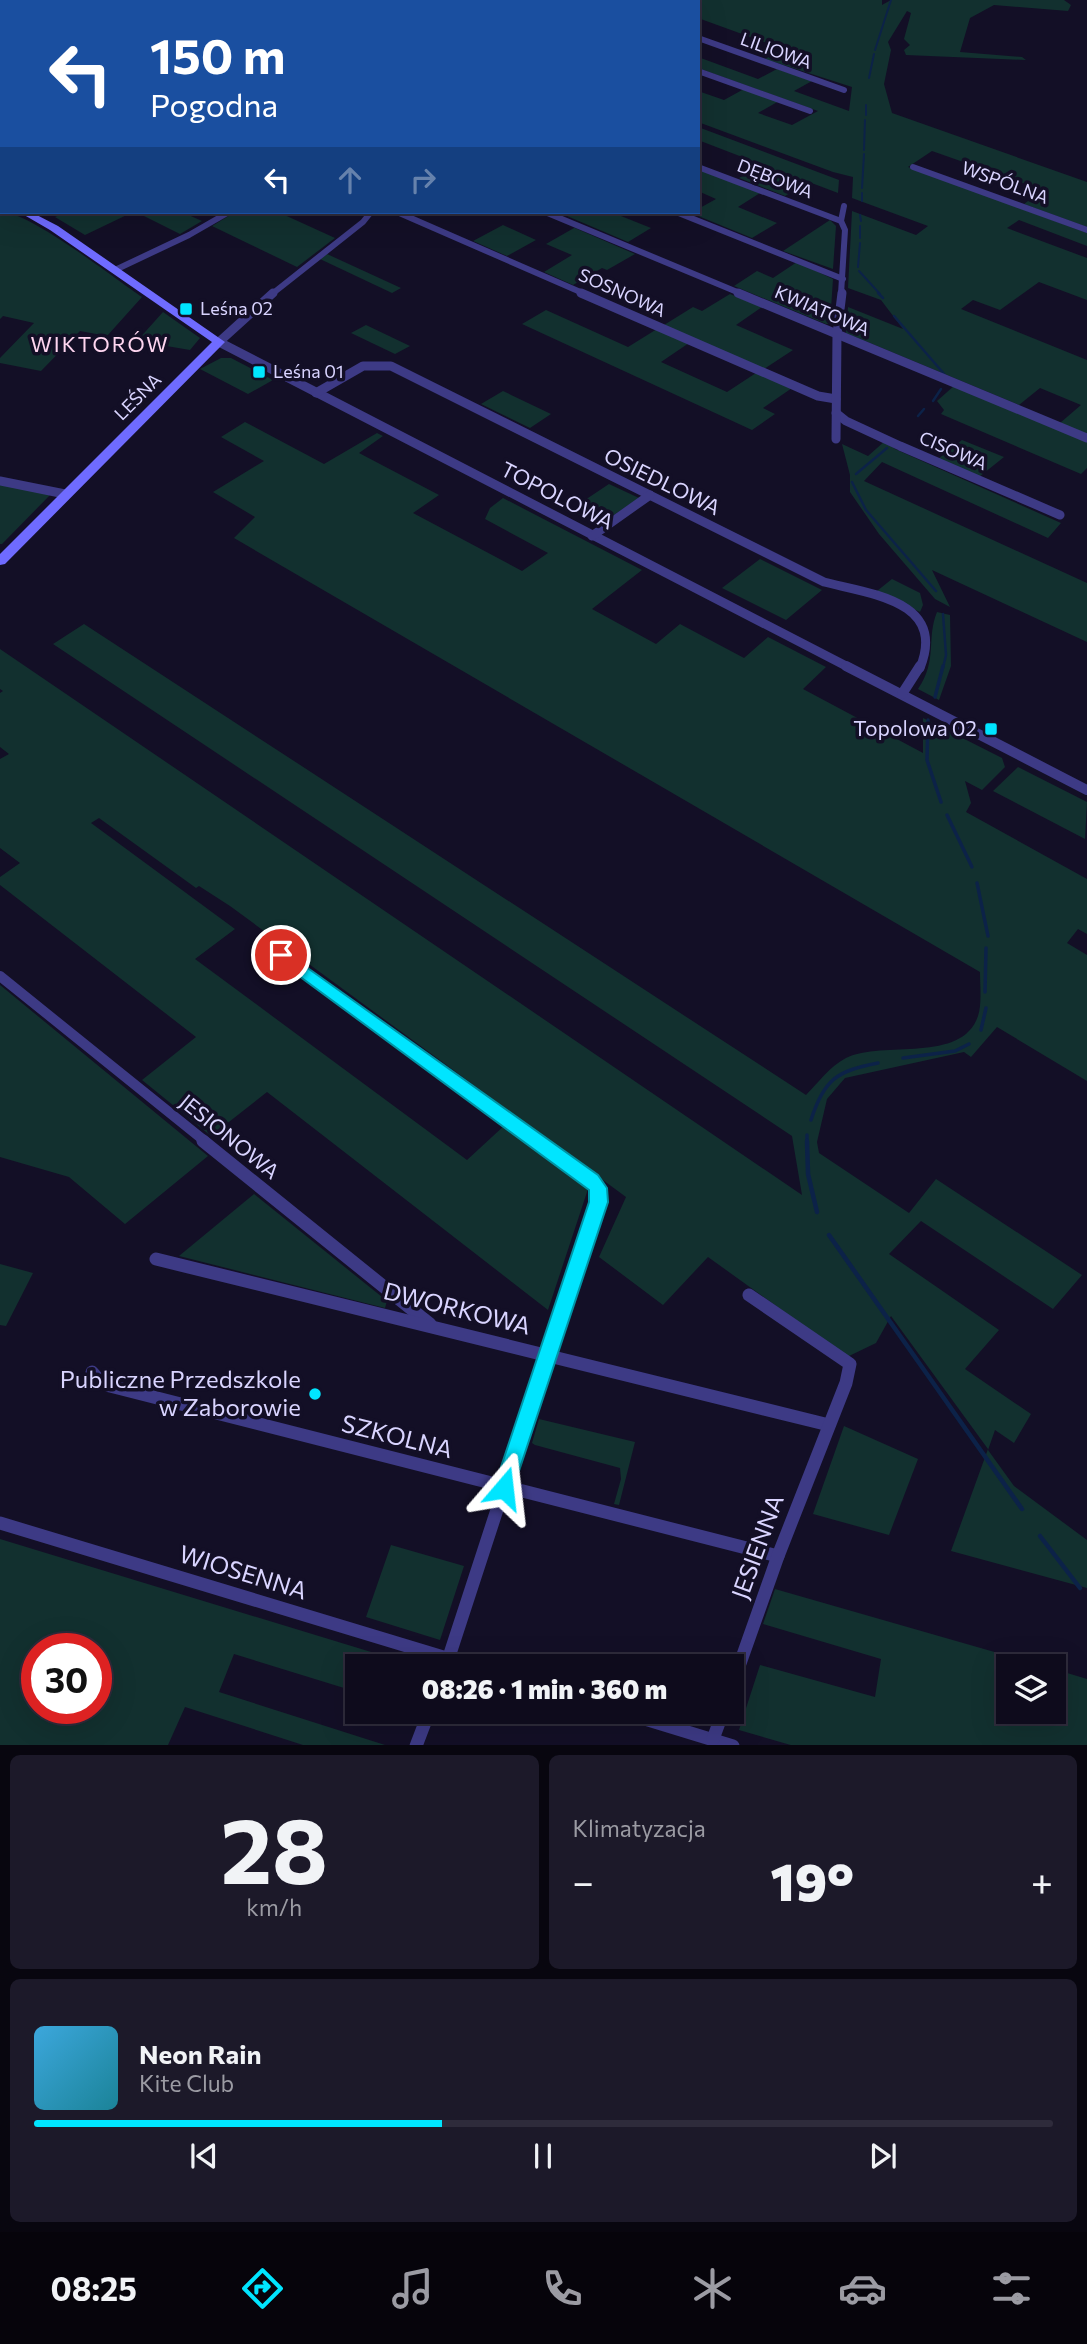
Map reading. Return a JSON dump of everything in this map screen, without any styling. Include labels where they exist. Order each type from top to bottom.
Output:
[{"type":"street","name":"LILIOWA","points":[[700,39],[844,90]]},
{"type":"street","points":[[700,72],[810,111]]},
{"type":"street","name":"WSPÓLNA","points":[[913,167],[1087,230]]},
{"type":"street","name":"DĘBOWA","points":[[700,168],[841,221]]},
{"type":"street","points":[[836,439],[836,334],[843,279],[845,230],[841,221],[844,206]]},
{"type":"street","name":"TOPOLOWA","points":[[28,214],[54,228],[219,342],[1087,790]]},
{"type":"street","points":[[115,270],[189,235],[226,214]]},
{"type":"street","name":"LEŚNA","points":[[0,561],[219,342],[284,283],[370,214]]},
{"type":"street","name":"SOSNOWA","points":[[402,214],[818,396],[835,399]]},
{"type":"street","name":"KWIATOWA","points":[[550,214],[1087,438]]},
{"type":"street","points":[[682,214],[843,279]]},
{"type":"street","name":"OSIEDLOWA","points":[[316,393],[363,366],[391,366],[824,582],[862,592],[917,616],[924,627],[926,646],[919,671],[902,694]]},
{"type":"street","name":"CISOWA","points":[[836,413],[846,421],[900,446],[1060,515]]},
{"type":"street","points":[[0,481],[65,494]]},
{"type":"street","points":[[592,536],[650,495]]},
{"type":"street","points":[[281,955],[591,1180],[600,1195],[451,1654]]},
{"type":"street","name":"JESIONOWA","points":[[0,976],[434,1327]]},
{"type":"street","name":"DWORKOWA","points":[[156,1259],[829,1425]]},
{"type":"street","name":"JESIENNA","points":[[743,1654],[778,1556],[846,1383],[850,1364],[749,1295]]},
{"type":"street","name":"SZKOLNA","points":[[92,1372],[101,1382],[110,1386],[778,1556]]},
{"type":"street","name":"WIOSENNA","points":[[0,1523],[422,1654]]},
{"type":"street","points":[[416,1745],[424,1724]]},
{"type":"street","points":[[662,1724],[733,1745]]},
{"type":"street","points":[[713,1739],[719,1724]]},
{"type":"green space","points":[[700,0],[882,0],[882,5],[891,0],[1064,0],[1071,5],[1068,11],[994,5],[970,18],[960,52],[1022,57],[1026,60],[906,55],[904,50],[910,45],[904,39],[911,13],[907,11],[888,42],[891,50],[884,84],[892,113],[1087,182],[1087,227],[1024,204],[1043,190],[932,151],[908,167],[1087,233],[1087,246],[1019,220],[1007,228],[1087,258],[1087,300],[1039,282],[1000,310],[973,300],[961,309],[1087,360],[1087,434],[1060,423],[1081,405],[1040,388],[1019,405],[846,333],[848,307],[903,329],[881,300],[848,288],[852,211],[916,235],[928,226],[852,198],[853,177],[700,123],[700,92],[724,100],[744,89],[779,101],[758,113],[792,125],[818,111],[700,69],[700,58],[758,79],[777,69],[812,81],[794,91],[849,111],[852,87],[765,59],[783,49],[700,19]]},
{"type":"green space","points":[[700,128],[839,180],[838,193],[809,182],[785,196],[739,178],[763,165],[700,141]]},
{"type":"green space","points":[[700,170],[760,193],[738,207],[777,223],[752,238],[693,214],[700,214],[700,208],[716,199],[700,192]]},
{"type":"green space","points":[[0,214],[15,215],[51,234],[142,297],[107,336],[80,331],[41,371],[0,363],[0,358],[34,323],[3,316],[0,319]]},
{"type":"green space","points":[[62,214],[129,214],[85,235],[55,217]]},
{"type":"green space","points":[[140,214],[186,214],[202,221],[180,234]]},
{"type":"green space","points":[[232,214],[282,214],[335,238],[297,267],[212,226]]},
{"type":"green space","points":[[562,214],[616,214],[651,228],[628,242]]},
{"type":"green space","points":[[830,220],[836,226],[833,269],[783,251]]},
{"type":"green space","points":[[503,225],[536,240],[507,256],[473,241]]},
{"type":"green space","points":[[574,228],[635,254],[607,270],[602,268],[573,285],[544,272],[572,255],[546,244]]},
{"type":"green space","points":[[327,254],[401,288],[392,293],[320,259]]},
{"type":"green space","points":[[797,262],[833,279],[830,324],[734,286],[757,271],[773,278]]},
{"type":"green space","points":[[730,294],[762,307],[736,325],[793,350],[764,369],[664,325],[693,307],[702,311]]},
{"type":"green space","points":[[546,310],[628,347],[657,329],[689,343],[661,362],[727,392],[756,373],[792,388],[763,408],[775,414],[752,430],[522,324]]},
{"type":"green space","points":[[163,312],[200,338],[190,350],[137,341]]},
{"type":"green space","points":[[366,325],[410,346],[395,354],[351,333]]},
{"type":"green space","points":[[221,358],[231,358],[273,380],[248,394],[200,369]]},
{"type":"green space","points":[[955,385],[1087,441],[1087,468],[1081,474],[941,414],[944,410],[937,401]]},
{"type":"green space","points":[[503,391],[551,414],[530,428],[481,404]]},
{"type":"green space","points":[[245,422],[324,464],[377,433],[383,436],[359,453],[439,495],[413,513],[522,571],[548,553],[485,519],[490,508],[503,498],[642,570],[592,609],[656,644],[680,624],[744,658],[768,637],[826,667],[803,689],[923,753],[923,718],[1002,758],[1005,767],[982,790],[965,781],[971,803],[966,812],[1087,879],[1087,934],[1078,929],[1067,943],[1087,955],[1087,1081],[997,1027],[971,1057],[964,1052],[845,1078],[827,1099],[817,1142],[819,1153],[909,1213],[936,1179],[1082,1275],[1053,1309],[921,1221],[889,1254],[999,1330],[965,1369],[1031,1414],[1014,1443],[995,1430],[988,1450],[1014,1486],[1087,1540],[1087,1588],[951,1551],[988,1449],[891,1316],[876,1343],[847,1357],[708,1257],[663,1305],[599,1257],[626,1197],[230,906],[199,886],[196,888],[99,818],[91,823],[235,929],[195,959],[467,1160],[506,1124],[589,1186],[548,1310],[267,1092],[211,1136],[142,1080],[196,1037],[0,885],[0,877],[20,863],[0,848],[0,759],[9,754],[0,747],[0,693],[3,691],[0,689],[0,649],[802,1195],[792,1136],[53,644],[84,624],[806,1095],[829,1070],[846,1058],[862,1053],[939,1046],[956,1040],[969,1031],[978,1016],[980,972],[234,538],[255,517],[213,492],[264,461],[221,437]]},
{"type":"green space","points":[[962,440],[1004,457],[979,477],[938,459]]},
{"type":"green space","points":[[885,441],[895,449],[1061,523],[1048,538],[882,462],[864,481],[1087,583],[1087,642],[932,570],[950,607],[935,599],[879,534],[850,492],[850,475],[842,444],[868,456]]},
{"type":"green space","points":[[0,484],[51,494],[2,544],[0,544]]},
{"type":"green space","points":[[609,484],[639,498],[599,525],[570,510]]},
{"type":"green space","points":[[760,559],[822,590],[786,620],[722,588]]},
{"type":"green space","points":[[892,579],[920,593],[923,605],[920,612],[877,591]]},
{"type":"green space","points":[[937,612],[950,615],[951,666],[939,700],[918,689],[928,669]]},
{"type":"green space","points":[[1018,767],[1087,802],[1085,839],[993,791]]},
{"type":"green space","points":[[0,985],[208,1156],[125,1224],[69,1177],[0,1157]]},
{"type":"green space","points":[[254,1194],[387,1301],[385,1308],[179,1256]]},
{"type":"green space","points":[[0,1264],[33,1273],[6,1326],[0,1325]]},
{"type":"green space","points":[[539,1419],[635,1442],[619,1505],[614,1504],[621,1479],[620,1468],[535,1445],[532,1443]]},
{"type":"green space","points":[[844,1426],[918,1459],[889,1535],[813,1514]]},
{"type":"green space","points":[[0,1539],[378,1654],[345,1654],[345,1688],[234,1654],[219,1692],[385,1745],[303,1745],[185,1707],[168,1745],[0,1745]]},
{"type":"green space","points":[[391,1545],[464,1566],[440,1640],[366,1617]]},
{"type":"green space","points":[[775,1589],[1001,1654],[996,1654],[996,1724],[1066,1724],[1066,1673],[1087,1679],[1087,1745],[791,1745],[739,1730],[741,1724],[744,1724],[744,1715],[760,1665],[875,1697],[881,1659],[763,1624]]},
{"type":"waterway","points":[[875,50],[891,0]]},
{"type":"waterway","points":[[869,78],[874,54]]},
{"type":"waterway","points":[[866,105],[866,115]]},
{"type":"waterway","points":[[864,150],[865,120]]},
{"type":"waterway","points":[[862,188],[864,154]]},
{"type":"waterway","points":[[862,193],[862,201]]},
{"type":"waterway","points":[[860,215],[861,221]]},
{"type":"waterway","points":[[860,226],[860,238]]},
{"type":"waterway","points":[[858,267],[860,243]]},
{"type":"waterway","points":[[859,271],[880,294]]},
{"type":"waterway","points":[[878,293],[883,298]]},
{"type":"waterway","points":[[894,316],[945,375]]},
{"type":"waterway","points":[[933,401],[941,389]]},
{"type":"waterway","points":[[918,416],[924,409]]},
{"type":"waterway","points":[[856,474],[887,448]]},
{"type":"waterway","points":[[852,482],[866,510],[936,591]]},
{"type":"waterway","points":[[943,614],[946,655],[943,668]]},
{"type":"waterway","points":[[935,697],[943,666]]},
{"type":"waterway","points":[[928,720],[927,760],[941,802]]},
{"type":"waterway","points":[[947,815],[972,867]]},
{"type":"waterway","points":[[977,883],[988,936]]},
{"type":"waterway","points":[[985,992],[986,948]]},
{"type":"waterway","points":[[981,1030],[986,1008]]},
{"type":"waterway","points":[[903,1058],[955,1051],[969,1044]]},
{"type":"waterway","points":[[811,1120],[821,1095],[834,1079],[852,1070],[878,1063]]},
{"type":"waterway","points":[[807,1135],[807,1141]]},
{"type":"waterway","points":[[807,1141],[808,1174],[817,1212]]},
{"type":"waterway","points":[[829,1235],[1022,1509]]},
{"type":"waterway","points":[[1040,1536],[1080,1588]]},
{"type":"place","name":"Leśna 02","points":[[186,309]]},
{"type":"place","name":"Leśna 01","points":[[259,372]]},
{"type":"place","name":"Topolowa 02","points":[[991,729]]},
{"type":"place","name":"Publiczne Przedszkole w Zaborowie","points":[[315,1394]]},
{"type":"district","name":"WIKTORÓW","points":[[100,345]]},
{"type":"route","points":[[281,955],[591,1180],[598,1188],[598,1202],[504,1488]]}]
